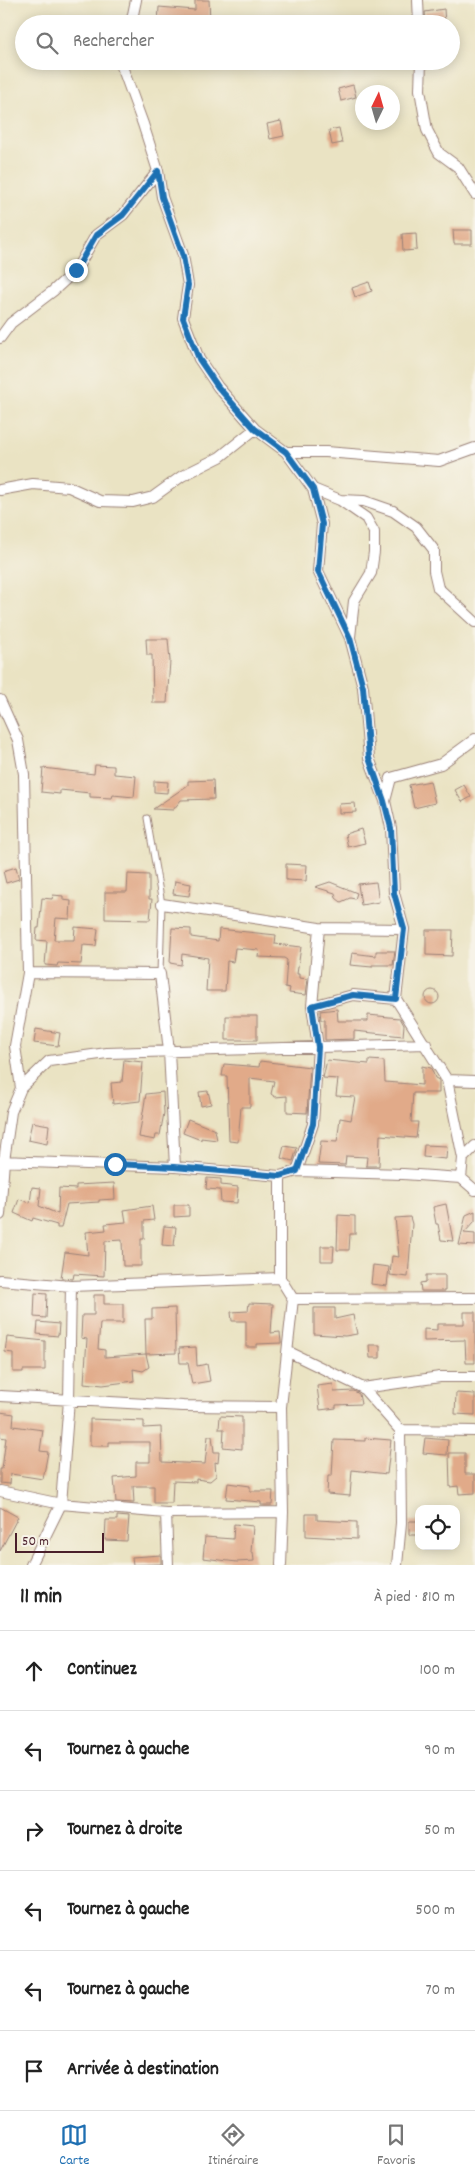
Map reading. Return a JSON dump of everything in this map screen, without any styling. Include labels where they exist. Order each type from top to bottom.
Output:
[{"type":"street","points":[[132,15],[136,0]]},
{"type":"street","points":[[418,0],[419,15]]},
{"type":"street","points":[[123,70],[143,124],[158,171],[162,197],[183,256],[188,285],[183,318],[199,359],[218,387],[255,429],[286,452],[313,489],[322,524],[318,571],[350,638],[363,687],[369,758],[391,828],[394,893],[404,929],[396,999],[447,1080],[463,1158],[461,1178]]},
{"type":"street","points":[[420,70],[420,90],[426,130],[439,153],[458,167],[475,194]]},
{"type":"street","points":[[0,338],[11,323],[54,291],[76,270],[96,235],[123,215],[158,171]]},
{"type":"street","points":[[0,490],[33,484],[69,487],[100,501],[133,502],[146,499],[153,497],[182,476],[220,457],[255,429]]},
{"type":"street","points":[[286,452],[326,452],[439,461],[475,448]]},
{"type":"street","points":[[313,489],[340,500],[366,518],[374,532],[371,573],[354,600],[350,638]]},
{"type":"street","points":[[340,500],[364,501],[393,511],[416,526],[434,550],[434,571],[438,588],[475,622]]},
{"type":"street","points":[[0,700],[18,740],[24,774],[28,973],[15,1046],[21,1088]]},
{"type":"street","points":[[384,801],[391,778],[441,764],[475,739]]},
{"type":"street","points":[[162,904],[319,928],[404,929]]},
{"type":"street","points":[[297,1171],[313,1124],[318,1047],[312,1006],[319,928]]},
{"type":"street","points":[[28,973],[160,974],[169,1051],[174,1167]]},
{"type":"street","points":[[312,1006],[353,995],[396,999]]},
{"type":"street","points":[[0,1216],[2,1161],[11,1112],[21,1088],[49,1060],[107,1053],[426,1044]]},
{"type":"street","points":[[447,1080],[475,1081]]},
{"type":"street","points":[[463,1158],[475,1146]]},
{"type":"street","points":[[2,1161],[174,1167],[280,1176],[297,1171],[403,1174],[461,1178],[475,1190]]},
{"type":"street","points":[[280,1176],[280,1278],[294,1299],[281,1407],[283,1512],[281,1565]]},
{"type":"street","points":[[0,1280],[71,1286],[280,1278]]},
{"type":"street","points":[[31,1565],[61,1504],[69,1400],[71,1286]]},
{"type":"street","points":[[294,1299],[475,1298]]},
{"type":"street","points":[[289,1352],[362,1388],[400,1430],[401,1523],[397,1565]]},
{"type":"street","points":[[362,1388],[440,1377],[475,1377]]},
{"type":"street","points":[[0,1396],[183,1406],[281,1407]]},
{"type":"street","points":[[400,1430],[475,1431]]},
{"type":"street","points":[[0,1491],[61,1504],[166,1514],[283,1512]]},
{"type":"street","points":[[166,1514],[168,1565]]},
{"type":"lane","points":[[147,818],[162,904],[160,974]]},
{"type":"building","points":[[195,0],[209,0],[210,15],[159,15],[159,7],[195,10]]},
{"type":"building","points":[[444,9],[444,15],[425,15],[425,12]]},
{"type":"building","points":[[353,85],[355,97],[341,101],[338,89]]},
{"type":"building","points":[[281,121],[284,136],[270,139],[267,124]]},
{"type":"building","points":[[339,128],[342,143],[332,145],[329,130]]},
{"type":"building","points":[[453,230],[472,230],[472,244],[454,244]]},
{"type":"building","points":[[416,233],[417,250],[403,251],[402,234]]},
{"type":"building","points":[[369,282],[372,291],[355,297],[352,288]]},
{"type":"building","points":[[146,639],[168,639],[170,661],[167,703],[153,703],[152,655],[147,655]]},
{"type":"building","points":[[95,765],[114,766],[114,774],[136,776],[134,797],[113,795],[112,798],[90,797],[90,793],[60,790],[60,794],[41,792],[43,768],[94,774]]},
{"type":"building","points":[[213,780],[214,799],[181,800],[173,810],[153,809],[188,785],[188,781]]},
{"type":"building","points":[[154,781],[168,782],[167,793],[154,792]]},
{"type":"building","points":[[430,781],[435,803],[414,808],[409,785]]},
{"type":"building","points":[[464,785],[471,797],[462,802],[455,790]]},
{"type":"building","points":[[355,803],[356,812],[339,813],[339,804]]},
{"type":"building","points":[[361,829],[365,843],[348,847],[345,834]]},
{"type":"building","points":[[286,864],[307,865],[306,881],[286,880]]},
{"type":"building","points":[[16,867],[19,879],[6,883],[3,871]]},
{"type":"building","points":[[128,874],[149,875],[149,899],[152,899],[150,920],[105,919],[105,892],[127,892]]},
{"type":"building","points":[[175,881],[191,884],[189,896],[173,894]]},
{"type":"building","points":[[330,882],[357,893],[355,899],[350,898],[341,902],[336,898],[335,893],[315,887]]},
{"type":"building","points":[[376,882],[379,902],[361,905],[358,884]]},
{"type":"building","points":[[53,895],[63,896],[63,900],[71,901],[70,919],[56,918],[54,940],[74,940],[75,927],[98,929],[96,946],[83,945],[81,964],[58,963],[57,966],[45,965],[47,941],[36,940],[37,928],[39,928],[42,898],[52,899]]},
{"type":"building","points":[[172,928],[191,929],[191,937],[218,941],[219,929],[276,935],[275,944],[301,947],[297,974],[299,974],[299,978],[308,979],[306,995],[289,993],[290,988],[285,987],[287,960],[284,958],[258,957],[259,950],[235,948],[233,962],[227,961],[225,991],[206,991],[208,958],[182,954],[181,965],[170,963]]},
{"type":"building","points":[[426,930],[453,930],[452,956],[426,955]]},
{"type":"building","points":[[376,951],[395,951],[393,965],[372,965],[372,967],[350,965],[352,953],[376,956]]},
{"type":"building","points":[[429,990],[435,990],[439,997],[435,1004],[429,1004],[425,1000],[425,994]]},
{"type":"building","points":[[337,1009],[338,1021],[368,1021],[368,1015],[400,1018],[404,1025],[403,1036],[354,1031],[354,1039],[325,1040],[325,1020],[321,1020],[320,1011]]},
{"type":"building","points":[[226,1016],[257,1016],[257,1040],[226,1040]]},
{"type":"building","points":[[36,1029],[60,1033],[58,1046],[34,1043]]},
{"type":"building","points":[[124,1060],[143,1062],[140,1101],[113,1104],[111,1083],[122,1082]]},
{"type":"building","points":[[327,1060],[369,1064],[369,1060],[384,1061],[385,1082],[422,1085],[422,1066],[431,1068],[435,1078],[439,1080],[439,1093],[413,1093],[411,1122],[418,1122],[416,1138],[380,1135],[379,1166],[366,1166],[367,1157],[346,1156],[345,1165],[318,1164],[321,1141],[337,1142],[340,1118],[351,1120],[355,1097],[336,1096],[338,1079],[323,1078]]},
{"type":"building","points":[[260,1061],[310,1067],[307,1113],[287,1112],[287,1096],[275,1097],[271,1094],[274,1081],[250,1078],[250,1107],[241,1107],[238,1142],[229,1141],[227,1076],[222,1076],[224,1064],[259,1067]]},
{"type":"building","points":[[208,1091],[211,1104],[201,1106],[199,1092]]},
{"type":"building","points":[[163,1092],[164,1113],[160,1135],[156,1135],[155,1140],[139,1137],[146,1094]]},
{"type":"building","points":[[188,1119],[215,1130],[217,1140],[201,1138],[201,1140],[183,1133]]},
{"type":"building","points":[[32,1122],[49,1125],[47,1144],[28,1140]]},
{"type":"building","points":[[424,1145],[447,1146],[446,1159],[423,1157]]},
{"type":"building","points":[[284,1146],[297,1148],[293,1161],[281,1158]]},
{"type":"building","points":[[207,1178],[221,1179],[221,1185],[238,1187],[237,1203],[221,1202],[220,1190],[206,1189]]},
{"type":"building","points":[[114,1183],[115,1199],[67,1204],[61,1228],[33,1218],[32,1221],[14,1213],[19,1199],[30,1203],[32,1187],[41,1188],[39,1206],[58,1214],[59,1188],[76,1189],[76,1185]]},
{"type":"building","points":[[446,1204],[453,1241],[441,1240],[438,1224],[436,1224],[433,1207]]},
{"type":"building","points":[[174,1205],[189,1205],[189,1216],[174,1217]]},
{"type":"building","points":[[152,1206],[154,1220],[144,1221],[144,1239],[141,1239],[141,1266],[123,1266],[122,1240],[105,1241],[104,1276],[74,1274],[73,1279],[61,1278],[65,1252],[88,1255],[86,1232],[106,1230],[105,1224],[126,1222],[124,1210]]},
{"type":"building","points":[[475,1211],[475,1221],[464,1233],[475,1234],[475,1246],[459,1245],[466,1215]]},
{"type":"building","points":[[338,1215],[355,1216],[355,1234],[350,1234],[349,1250],[337,1250]]},
{"type":"building","points":[[410,1217],[412,1224],[408,1277],[390,1275],[392,1256],[399,1257],[395,1218]]},
{"type":"building","points":[[164,1226],[176,1227],[174,1246],[162,1245]]},
{"type":"building","points":[[321,1246],[334,1246],[333,1261],[321,1261]]},
{"type":"building","points":[[373,1265],[389,1267],[387,1286],[371,1284]]},
{"type":"building","points":[[426,1275],[445,1275],[445,1291],[421,1291],[420,1283],[426,1282]]},
{"type":"building","points":[[35,1293],[47,1294],[46,1318],[34,1317]]},
{"type":"building","points":[[94,1295],[104,1295],[104,1304],[123,1304],[123,1323],[100,1323],[98,1349],[105,1350],[105,1357],[146,1354],[149,1367],[143,1371],[133,1369],[134,1381],[103,1385],[84,1383],[87,1339],[81,1338],[82,1315],[94,1315]]},
{"type":"building","points":[[249,1303],[273,1304],[271,1333],[280,1332],[281,1343],[257,1344],[257,1347],[246,1347],[246,1321],[232,1321],[231,1312],[248,1311]]},
{"type":"building","points":[[175,1308],[176,1353],[146,1354],[145,1319],[152,1319],[152,1309]]},
{"type":"building","points":[[314,1308],[335,1308],[335,1319],[353,1315],[357,1334],[345,1336],[314,1334]]},
{"type":"building","points":[[464,1312],[475,1312],[475,1363],[466,1363],[465,1340],[424,1341],[424,1329],[437,1330],[437,1324],[464,1324]]},
{"type":"building","points":[[38,1322],[59,1324],[58,1336],[37,1334]]},
{"type":"building","points":[[7,1337],[45,1341],[45,1370],[13,1372],[13,1353],[5,1352]]},
{"type":"building","points":[[369,1345],[380,1345],[380,1358],[370,1358]]},
{"type":"building","points":[[196,1347],[197,1366],[207,1364],[210,1381],[192,1384],[188,1363],[180,1363],[179,1348]]},
{"type":"building","points":[[333,1384],[334,1392],[354,1391],[359,1394],[361,1404],[336,1405],[336,1408],[320,1410],[317,1386]]},
{"type":"building","points":[[456,1393],[475,1394],[475,1415],[455,1414]]},
{"type":"building","points":[[0,1412],[14,1414],[13,1426],[43,1430],[40,1451],[48,1452],[43,1479],[11,1474],[10,1484],[0,1483],[0,1469],[2,1469],[6,1438],[0,1437]]},
{"type":"building","points":[[220,1416],[242,1417],[242,1449],[223,1447],[224,1429],[219,1429]]},
{"type":"building","points":[[90,1419],[144,1421],[144,1428],[161,1427],[162,1462],[205,1464],[208,1436],[212,1436],[214,1452],[219,1452],[218,1463],[215,1462],[216,1476],[210,1481],[196,1479],[196,1482],[173,1481],[172,1503],[154,1503],[154,1486],[133,1486],[134,1503],[116,1502],[114,1478],[136,1476],[136,1462],[150,1462],[150,1442],[109,1442],[109,1446],[90,1446]]},
{"type":"building","points":[[365,1438],[391,1440],[387,1474],[352,1470],[350,1496],[327,1494],[328,1476],[332,1476],[334,1440],[365,1441]]},
{"type":"building","points":[[425,1438],[448,1440],[447,1455],[423,1453]]},
{"type":"building","points":[[449,1453],[465,1453],[465,1474],[475,1474],[475,1493],[459,1494],[458,1486],[450,1487]]},
{"type":"building","points":[[228,1483],[250,1486],[250,1491],[273,1491],[272,1505],[261,1505],[261,1502],[226,1499]]},
{"type":"building","points":[[0,1507],[18,1517],[0,1551]]},
{"type":"building","points":[[306,1514],[317,1514],[317,1520],[357,1522],[357,1539],[306,1536]]},
{"type":"building","points":[[117,1516],[129,1517],[127,1541],[105,1540],[106,1520],[117,1520]]},
{"type":"building","points":[[409,1521],[415,1521],[415,1535],[409,1535]]},
{"type":"building","points":[[234,1524],[253,1526],[251,1552],[253,1552],[254,1561],[237,1562],[203,1558],[205,1537],[233,1539]]},
{"type":"building","points":[[161,1555],[161,1564],[133,1565],[132,1557]]},
{"type":"route","points":[[76,270],[96,235],[123,215],[158,171],[162,197],[183,256],[188,285],[183,318],[199,359],[218,387],[255,429],[286,452],[313,489],[322,524],[318,571],[350,638],[363,687],[369,758],[391,828],[394,893],[404,929],[396,999],[353,995],[312,1006],[318,1047],[313,1124],[297,1171],[280,1176],[115,1164]]}]
